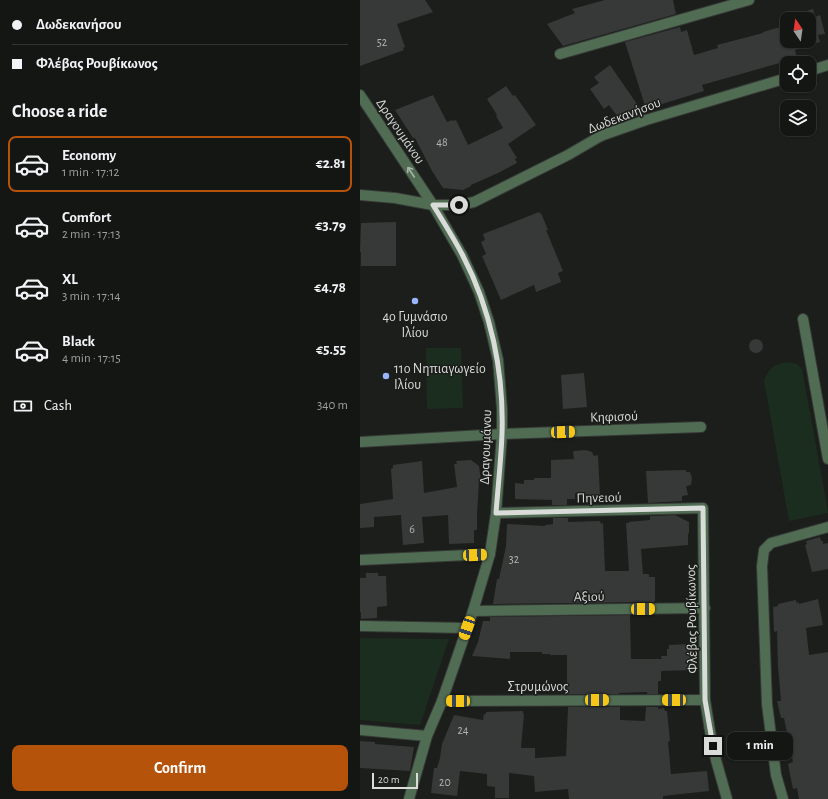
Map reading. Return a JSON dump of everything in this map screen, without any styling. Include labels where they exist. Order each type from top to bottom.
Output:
[{"type":"street","points":[[710,0],[713,10]]},
{"type":"street","points":[[560,54],[749,0]]},
{"type":"street","points":[[816,69],[828,65]]},
{"type":"street","name":"Δωδεκανήσου","points":[[360,195],[395,198],[433,205],[459,205],[474,202],[568,155],[599,137],[646,120],[780,80]]},
{"type":"street","name":"Δραγουμάνου","points":[[360,95],[433,205],[462,255],[479,292],[489,322],[498,360],[502,409],[502,434],[496,513],[490,554],[473,611],[442,701],[427,736],[409,799]]},
{"type":"street","points":[[803,320],[828,459]]},
{"type":"street","name":"Κηφισού","points":[[360,442],[502,434],[701,427]]},
{"type":"street","name":"Πηνειού","points":[[496,513],[703,508]]},
{"type":"street","name":"Φλέβας Ρουβίκωνος","points":[[703,508],[705,700],[716,760],[727,799]]},
{"type":"street","points":[[784,799],[776,775],[767,704],[762,566],[764,550],[771,543],[828,527]]},
{"type":"street","points":[[360,560],[490,554]]},
{"type":"street","name":"Αξιού","points":[[473,611],[705,608]]},
{"type":"street","points":[[360,626],[467,628]]},
{"type":"street","name":"Στρυμώνος","points":[[442,701],[705,700]]},
{"type":"street","points":[[360,730],[427,736]]},
{"type":"green space","points":[[426,348],[461,348],[463,408],[427,409]]},
{"type":"green space","points":[[789,362],[797,364],[802,369],[828,513],[789,521],[764,380],[774,366]]},
{"type":"green space","points":[[360,638],[449,639],[420,725],[360,720]]},
{"type":"building","points":[[360,0],[425,0],[433,12],[397,24],[405,47],[403,48],[404,50],[360,66]]},
{"type":"building","points":[[605,0],[673,0],[676,14],[563,46],[547,24],[575,13],[572,9]]},
{"type":"building","points":[[813,9],[814,12],[804,12]]},
{"type":"building","points":[[820,15],[825,34],[818,35],[820,42],[816,43],[816,17]]},
{"type":"building","points":[[680,27],[681,32],[687,30],[694,55],[718,48],[717,45],[780,27],[780,48],[801,48],[795,50],[796,56],[780,56],[780,63],[702,85],[704,91],[646,109],[625,42]]},
{"type":"building","points":[[610,65],[641,110],[618,117],[609,105],[604,109],[590,89],[599,83],[594,77]]},
{"type":"building","points":[[506,86],[513,96],[515,95],[536,125],[508,144],[517,158],[515,159],[517,163],[463,190],[443,188],[432,171],[415,138],[413,138],[395,110],[433,95],[447,122],[456,120],[468,145],[503,128],[487,99]]},
{"type":"building","points":[[539,212],[540,214],[541,213],[548,230],[546,230],[563,271],[558,273],[561,282],[536,292],[534,285],[501,300],[482,256],[486,254],[481,242],[485,240],[483,234]]},
{"type":"building","points":[[396,222],[396,266],[361,266],[361,223]]},
{"type":"building","points":[[756,339],[761,341],[763,346],[761,351],[756,353],[751,351],[749,346],[751,341]]},
{"type":"building","points":[[584,373],[587,407],[563,409],[561,375]]},
{"type":"building","points":[[586,450],[592,452],[594,456],[598,455],[600,496],[575,493],[575,499],[567,499],[567,505],[552,505],[552,500],[515,499],[515,483],[524,484],[524,480],[534,480],[534,478],[551,478],[551,460],[574,459],[573,451]]},
{"type":"building","points":[[471,460],[479,466],[481,481],[479,481],[477,530],[474,530],[474,543],[449,544],[448,515],[422,517],[424,543],[403,545],[401,515],[374,517],[374,527],[360,528],[360,504],[393,499],[391,469],[393,468],[393,465],[422,461],[424,493],[457,487],[454,464],[457,464],[456,461]]},
{"type":"building","points":[[686,470],[686,472],[690,472],[692,478],[691,485],[686,486],[688,495],[682,496],[682,501],[648,503],[646,471]]},
{"type":"building","points":[[675,515],[689,522],[688,545],[641,549],[643,574],[649,574],[649,577],[655,577],[654,602],[493,604],[497,579],[499,579],[506,546],[507,524],[545,526],[553,524],[553,518],[568,518],[568,522],[600,521],[601,524],[603,523],[605,571],[629,571],[626,523],[650,520],[650,516]]},
{"type":"building","points":[[820,537],[823,544],[828,543],[828,569],[812,572],[805,545],[807,544],[806,541]]},
{"type":"building","points":[[366,573],[378,573],[378,576],[386,576],[387,606],[377,607],[377,618],[361,619],[360,578],[366,578]]},
{"type":"building","points":[[818,599],[823,625],[806,628],[809,655],[828,652],[828,799],[799,799],[797,788],[793,789],[788,764],[793,762],[784,718],[781,718],[777,701],[781,701],[777,631],[774,632],[773,607],[778,606],[778,604],[796,600],[796,603],[798,602],[799,604]]},
{"type":"building","points":[[630,615],[631,659],[662,659],[661,656],[667,656],[667,649],[669,649],[669,645],[689,644],[689,647],[693,647],[693,670],[661,671],[661,681],[658,681],[658,694],[647,694],[647,692],[619,694],[568,694],[567,655],[550,655],[542,654],[542,652],[510,652],[510,659],[472,656],[478,642],[483,621],[490,621],[490,617]]},
{"type":"building","points":[[568,707],[620,707],[620,720],[645,721],[646,707],[658,707],[658,709],[664,708],[665,711],[667,711],[671,774],[707,771],[709,791],[663,796],[663,799],[569,799],[568,789],[535,792],[534,776],[509,773],[509,798],[495,798],[495,787],[487,786],[487,774],[460,771],[457,796],[431,793],[434,768],[437,768],[442,744],[454,715],[483,720],[486,712],[523,711],[521,748],[535,748],[535,758],[566,756]]},
{"type":"building","points":[[360,741],[375,742],[375,744],[414,747],[410,771],[360,768]]},
{"type":"place","name":"4ο Γυμνάσιο Ιλίου","points":[[415,301]]},
{"type":"place","name":"11ο Νηπιαγωγείο Ιλίου","points":[[386,376]]},
{"type":"route","points":[[459,205],[433,205],[462,255],[479,292],[489,322],[498,360],[502,409],[502,434],[496,513],[703,508],[705,700],[713,746]]}]
